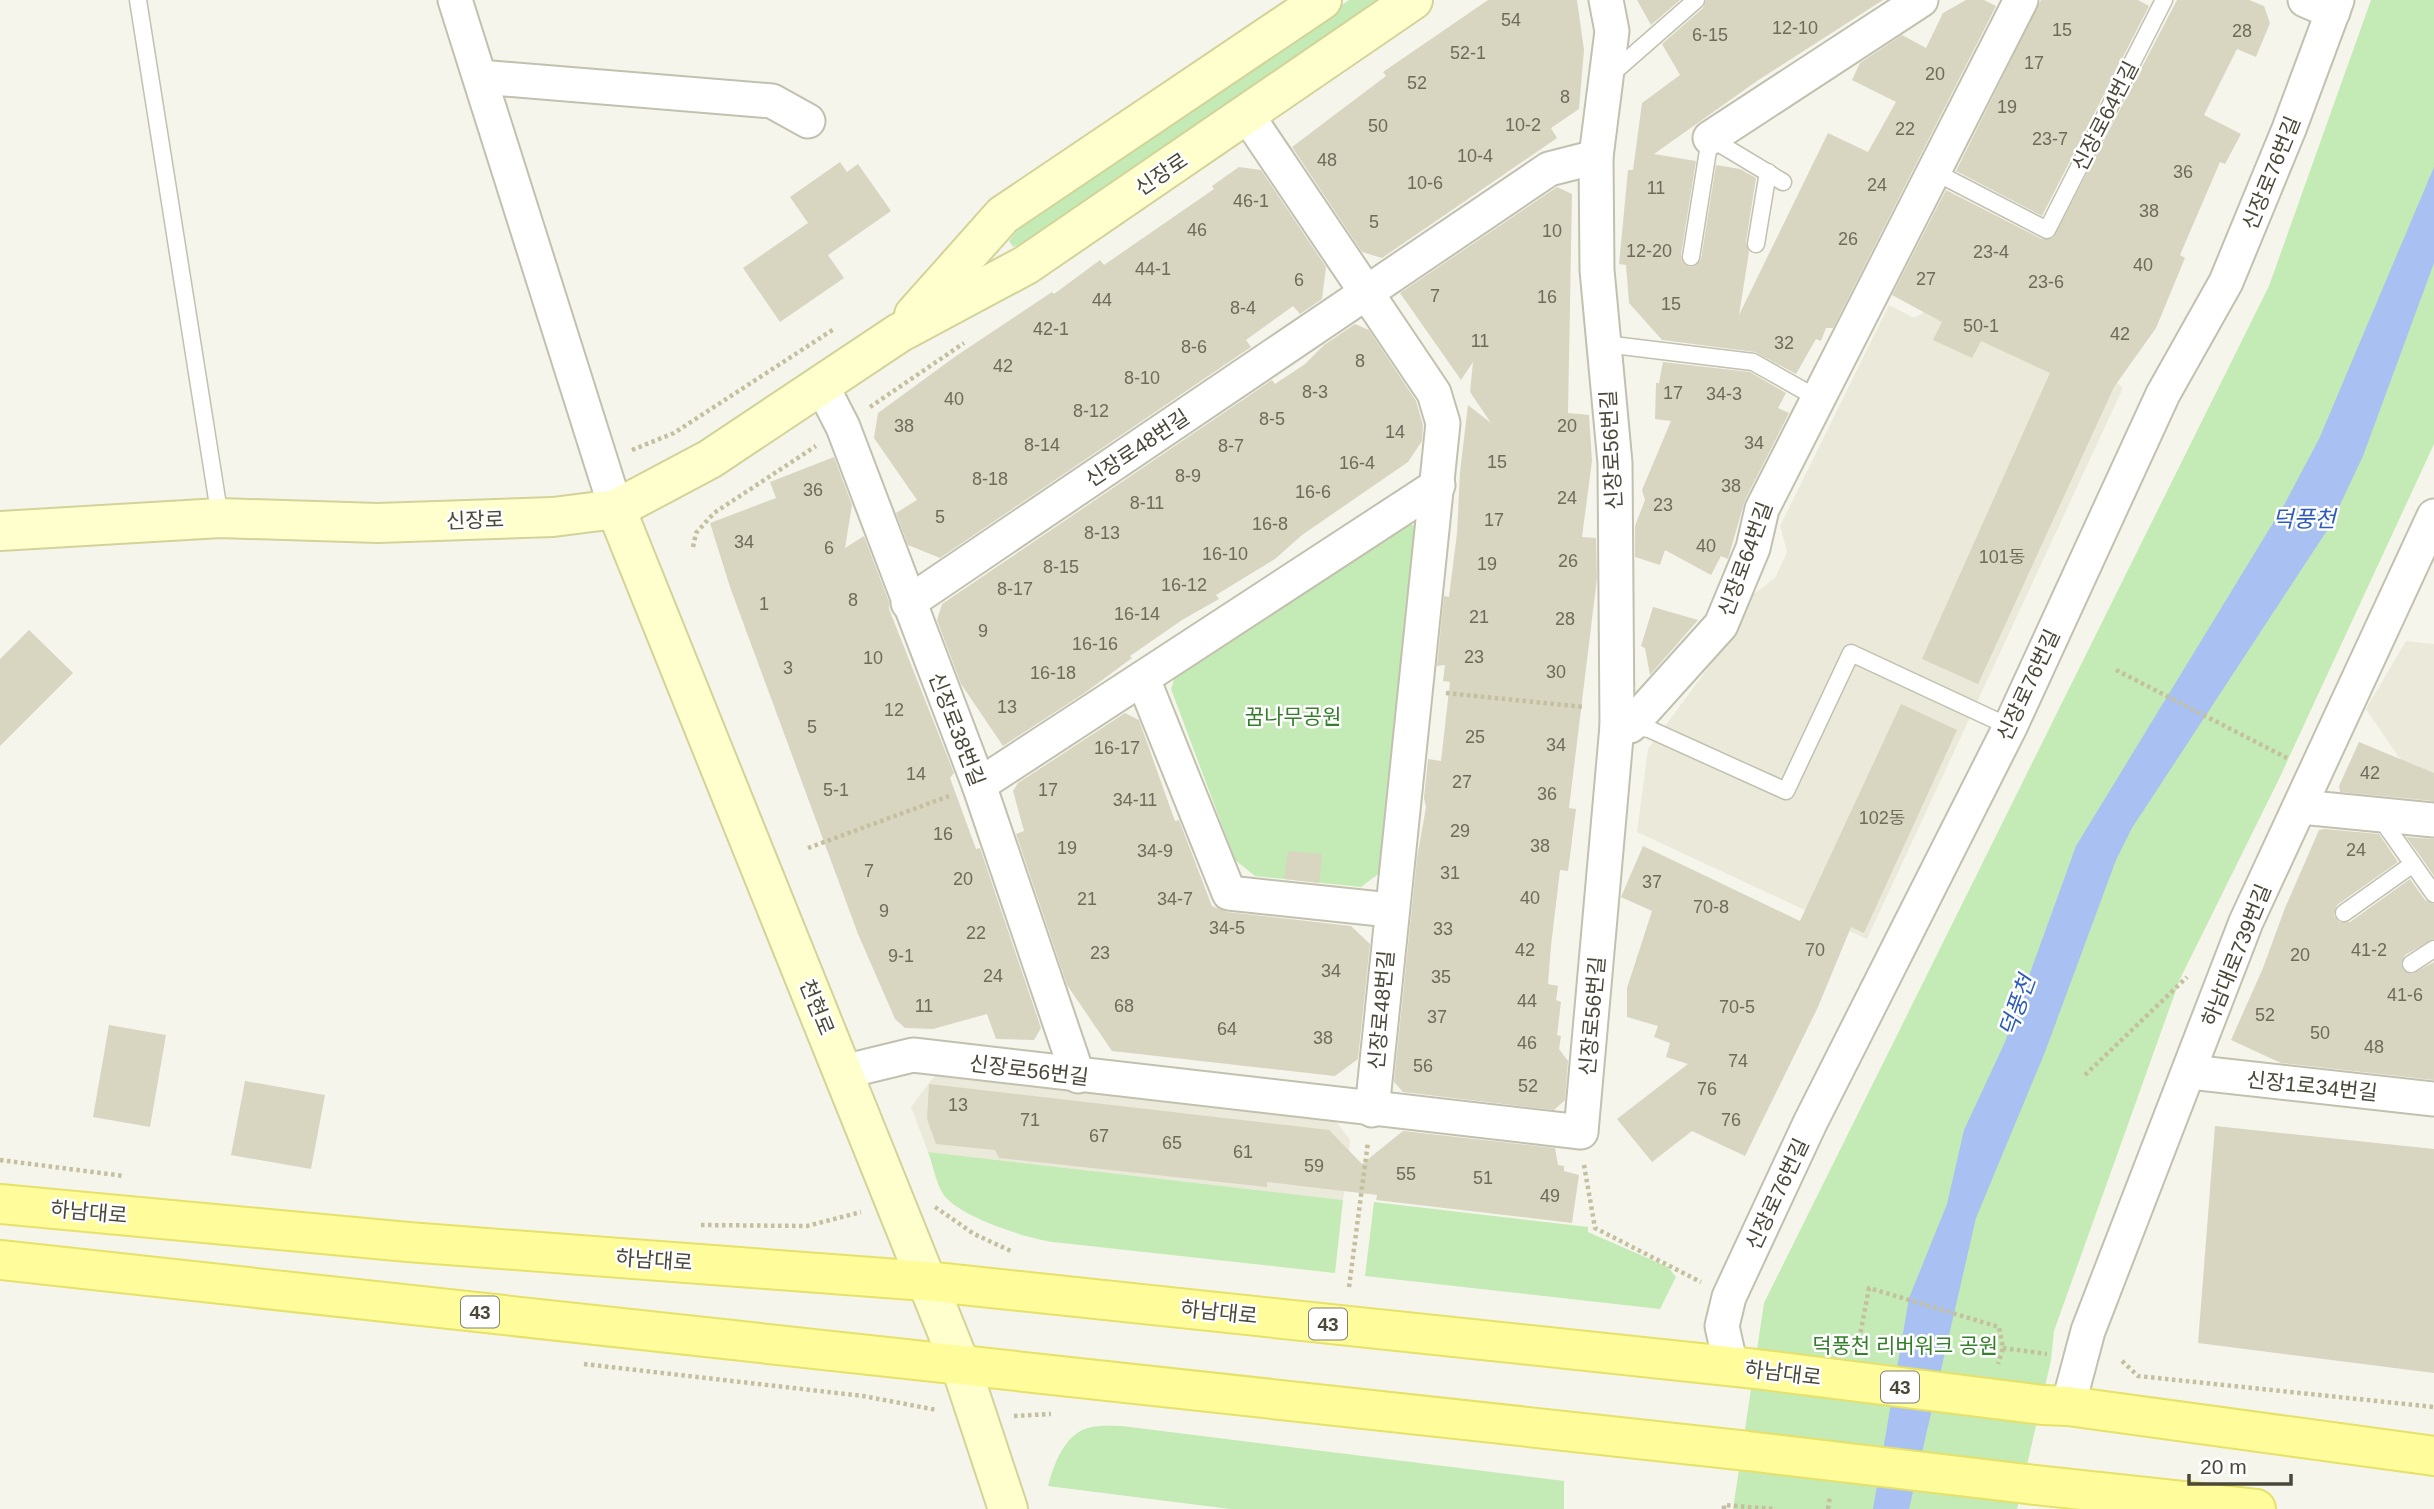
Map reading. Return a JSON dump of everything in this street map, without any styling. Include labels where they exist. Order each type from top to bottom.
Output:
[{"type":"main road","name":"하남대로","points":[[0,1204],[408,1242],[925,1281],[1744,1368],[2434,1455]]},
{"type":"main road","name":"43","points":[[0,1259],[2256,1509]]},
{"type":"street","points":[[455,0],[616,509]]},
{"type":"street","name":"신장로","points":[[899,333],[1003,215],[1322,0]]},
{"type":"street","name":"신장로","points":[[0,531],[220,518],[378,523],[553,517],[616,509],[710,459],[899,333],[1026,265],[1413,0]]},
{"type":"street","name":"신장로56번길","points":[[843,1072],[913,1055],[1581,1132],[1624,726],[1615,463],[1597,270],[1596,157],[1612,32],[1606,0]]},
{"type":"street","points":[[1710,138],[1921,0]]},
{"type":"street","name":"신장로64번길","points":[[1624,726],[1721,625],[1753,548],[1762,509],[2021,0]]},
{"type":"street","name":"신장로76번길","points":[[1744,1368],[1722,1326],[1729,1297],[1810,1123],[2010,727],[2163,394],[2226,282],[2325,4]]},
{"type":"street","points":[[480,77],[772,102],[808,121]]},
{"type":"street","name":"신장로48번길","points":[[1247,115],[1434,393],[1443,423],[1390,911],[1372,1110]]},
{"type":"street","points":[[1366,293],[1549,169],[1596,157]]},
{"type":"street","name":"신장로48번길","points":[[908,603],[1366,293]]},
{"type":"street","name":"신장로38번길","points":[[822,386],[842,427],[979,785],[1078,1076]]},
{"type":"street","points":[[979,785],[1438,485]]},
{"type":"street","name":"천현로","points":[[616,509],[960,1364],[1008,1509]]},
{"type":"street","name":"하남대로739번길","points":[[2056,1406],[2088,1332],[2246,922],[2301,807],[2422,571],[2434,516]]},
{"type":"street","points":[[1143,679],[1229,893],[1390,911]]},
{"type":"street","points":[[2301,807],[2434,820]]},
{"type":"street","name":"신장1로34번길","points":[[2190,1072],[2434,1099]]},
{"type":"lane","points":[[138,0],[220,518]]},
{"type":"lane","points":[[1606,80],[1696,0]]},
{"type":"lane","name":"신장로64번길","points":[[1934,172],[2047,230],[2164,0]]},
{"type":"lane","points":[[1690,257],[1710,138],[1783,182]]},
{"type":"lane","points":[[1756,244],[1768,172]]},
{"type":"lane","points":[[1605,344],[1753,362],[1817,398]]},
{"type":"lane","points":[[1624,726],[1648,729],[1786,791],[1851,653],[2010,727]]},
{"type":"lane","points":[[2377,814],[2434,894]]},
{"type":"lane","points":[[2344,913],[2413,864]]},
{"type":"lane","points":[[2412,964],[2434,949]]},
{"type":"path","points":[[601,463],[674,433],[845,321]]},
{"type":"path","points":[[692,547],[696,533],[714,513],[820,443]]},
{"type":"path","points":[[2116,670],[2294,762]]},
{"type":"path","points":[[1415,690],[1593,708],[1624,726]]},
{"type":"path","points":[[808,848],[979,785]]},
{"type":"path","points":[[2085,1075],[2187,977]]},
{"type":"path","points":[[1349,1287],[1372,1110]]},
{"type":"path","points":[[1581,1132],[1595,1228],[1729,1297]]},
{"type":"path","points":[[0,1160],[138,1178]]},
{"type":"path","points":[[699,1225],[807,1226],[894,1203],[939,1208]]},
{"type":"path","points":[[1886,1293],[1999,1326]]},
{"type":"path","points":[[2003,1348],[2050,1354]]},
{"type":"path","points":[[2122,1360],[2138,1376],[2434,1407]]},
{"type":"path","points":[[1724,1509],[1724,1505],[1774,1509]]},
{"type":"shaded area","points":[[1989,276],[2123,388],[1867,939],[1637,832],[1648,749],[1742,622],[1747,599],[1775,578],[1787,552],[1780,526],[1889,305],[1914,318]]},
{"type":"shaded area","points":[[2406,641],[2434,644],[2434,809],[2366,709]]},
{"type":"shaded area","points":[[936,1074],[1335,1120],[1350,1140],[1343,1200],[928,1152],[911,1107]]},
{"type":"green space","points":[[1349,0],[1377,0],[1030,242],[1013,247],[1009,241],[1021,226]]},
{"type":"green space","name":"덕풍천 리버워크 공원","points":[[2371,0],[2434,0],[2434,444],[2279,779],[2180,979],[2054,1331],[2051,1360],[2017,1509],[1733,1509],[1764,1303],[2269,286]]},
{"type":"green space","name":"꿈나무공원","points":[[1398,516],[1419,529],[1381,872],[1361,887],[1255,876],[1235,860],[1171,689],[1179,665]]},
{"type":"green space","points":[[928,1152],[1343,1200],[1335,1273],[1053,1242],[1027,1236],[994,1225],[951,1203],[936,1179]]},
{"type":"green space","points":[[1374,1202],[1588,1227],[1588,1232],[1668,1267],[1676,1277],[1660,1309],[1365,1276]]},
{"type":"green space","points":[[1122,1426],[1564,1481],[1564,1509],[1230,1509],[1048,1486],[1061,1451],[1072,1437],[1092,1427]]},
{"type":"water","name":"덕풍천","points":[[2434,167],[2434,263],[2363,456],[2330,526],[2132,828],[2116,860],[2045,1052],[1976,1218],[1909,1509],[1873,1509],[1909,1298],[1947,1204],[1964,1130],[2005,1042],[2076,846],[2284,505],[2319,439]]},
{"type":"building","points":[[1488,0],[1577,0],[1584,50],[1579,109],[1551,128],[1557,138],[1382,258],[1362,252],[1292,147],[1386,76],[1383,72]]},
{"type":"building","points":[[1637,0],[1680,0],[1651,25]]},
{"type":"building","points":[[1706,0],[1883,0],[1757,81],[1654,154],[1696,161],[1681,255],[1682,261],[1689,267],[1695,266],[1701,259],[1716,165],[1740,169],[1756,178],[1746,242],[1749,252],[1739,315],[1828,133],[1868,152],[1896,102],[1852,80],[1860,63],[1902,35],[1926,48],[1943,13],[1966,0],[1984,0],[1996,6],[1833,328],[1826,328],[1821,341],[1816,339],[1796,374],[1755,352],[1662,340],[1629,303],[1626,265],[1619,264],[1628,170],[1633,170],[1642,103],[1680,75],[1662,44],[1703,8]]},
{"type":"building","points":[[2041,0],[2138,0],[2149,6],[2042,216],[1956,171]]},
{"type":"building","points":[[2177,0],[2249,0],[2264,6],[2270,23],[2256,57],[2237,49],[2204,115],[2241,134],[2225,164],[2220,162],[2180,255],[2185,258],[2156,328],[2114,387],[1978,684],[1922,659],[2050,373],[1981,341],[1972,358],[1933,340],[1942,322],[1892,295],[1946,190],[2042,239],[2053,238]]},
{"type":"building","points":[[840,162],[847,172],[858,164],[891,211],[828,255],[844,278],[780,322],[743,268],[808,223],[790,197]]},
{"type":"building","points":[[1239,167],[1261,170],[1326,267],[1322,299],[1300,314],[1293,306],[1246,340],[1251,347],[940,558],[908,545],[896,513],[917,500],[874,438],[878,413],[956,356],[1052,292],[1054,294],[1100,260],[1104,265],[1214,189],[1212,186]]},
{"type":"building","points":[[1557,187],[1572,194],[1568,413],[1589,415],[1592,461],[1582,537],[1596,538],[1597,578],[1569,808],[1576,809],[1568,871],[1560,870],[1551,946],[1548,984],[1558,986],[1556,1000],[1561,1002],[1557,1035],[1561,1036],[1559,1049],[1568,1061],[1565,1100],[1554,1110],[1403,1092],[1394,1082],[1417,858],[1426,807],[1424,798],[1428,759],[1441,761],[1450,682],[1443,681],[1445,665],[1437,666],[1444,596],[1449,597],[1457,533],[1460,472],[1468,405],[1491,423],[1470,392],[1473,362],[1461,380],[1400,293]]},
{"type":"building","points":[[1355,324],[1369,330],[1416,401],[1423,425],[1422,441],[1408,462],[1302,535],[1275,559],[1216,595],[1219,599],[1182,620],[1130,656],[1132,658],[1086,692],[1003,746],[961,684],[937,620],[942,604],[1272,380],[1275,384],[1305,364],[1324,345]]},
{"type":"building","points":[[1663,362],[1750,372],[1786,393],[1778,408],[1789,413],[1745,500],[1728,559],[1721,556],[1711,575],[1665,550],[1660,565],[1635,557],[1635,526],[1645,500],[1642,490],[1671,421],[1655,419],[1656,383],[1659,383]]},
{"type":"building","points":[[834,457],[852,505],[845,548],[864,536],[889,602],[889,609],[954,773],[950,778],[976,849],[980,848],[1041,1028],[1034,1040],[996,1039],[987,1014],[933,1029],[905,1028],[895,1019],[858,934],[730,587],[710,523],[776,498],[770,482]]},
{"type":"building","points":[[1653,607],[1698,620],[1650,675],[1645,648],[1641,646]]},
{"type":"building","points":[[29,630],[73,673],[0,746],[0,659]]},
{"type":"building","points":[[1901,704],[1957,730],[1864,933],[1851,927],[1818,1007],[1745,1156],[1692,1131],[1652,1162],[1617,1119],[1688,1064],[1666,1057],[1670,1043],[1654,1037],[1658,1026],[1627,1017],[1627,988],[1652,911],[1621,897],[1643,846],[1800,921]]},
{"type":"building","points":[[1125,713],[1139,720],[1175,821],[1179,820],[1212,906],[1227,912],[1351,926],[1370,944],[1358,1059],[1335,1076],[1112,1051],[1067,985],[1016,834],[1024,831],[1013,791],[1018,783]]},
{"type":"building","points":[[2359,742],[2434,773],[2434,801],[2340,792],[2339,786]]},
{"type":"building","points":[[2319,830],[2379,834],[2398,862],[2337,905],[2334,915],[2339,922],[2350,922],[2410,879],[2425,900],[2434,904],[2434,939],[2405,955],[2401,964],[2403,970],[2412,974],[2434,962],[2434,1080],[2281,1063],[2231,1040]]},
{"type":"building","points":[[2406,837],[2434,839],[2434,876],[2421,857]]},
{"type":"building","points":[[1288,851],[1322,854],[1319,883],[1284,879]]},
{"type":"building","points":[[109,1025],[166,1035],[150,1127],[93,1117]]},
{"type":"building","points":[[245,1081],[325,1095],[311,1169],[231,1155]]},
{"type":"building","points":[[929,1084],[1329,1130],[1362,1164],[1403,1131],[1555,1148],[1558,1165],[1564,1166],[1564,1171],[1579,1175],[1572,1223],[1376,1200],[1377,1195],[1267,1182],[1267,1187],[999,1158],[995,1150],[936,1144],[927,1119]]},
{"type":"building","points":[[2215,1126],[2434,1149],[2434,1373],[2198,1343]]}]
